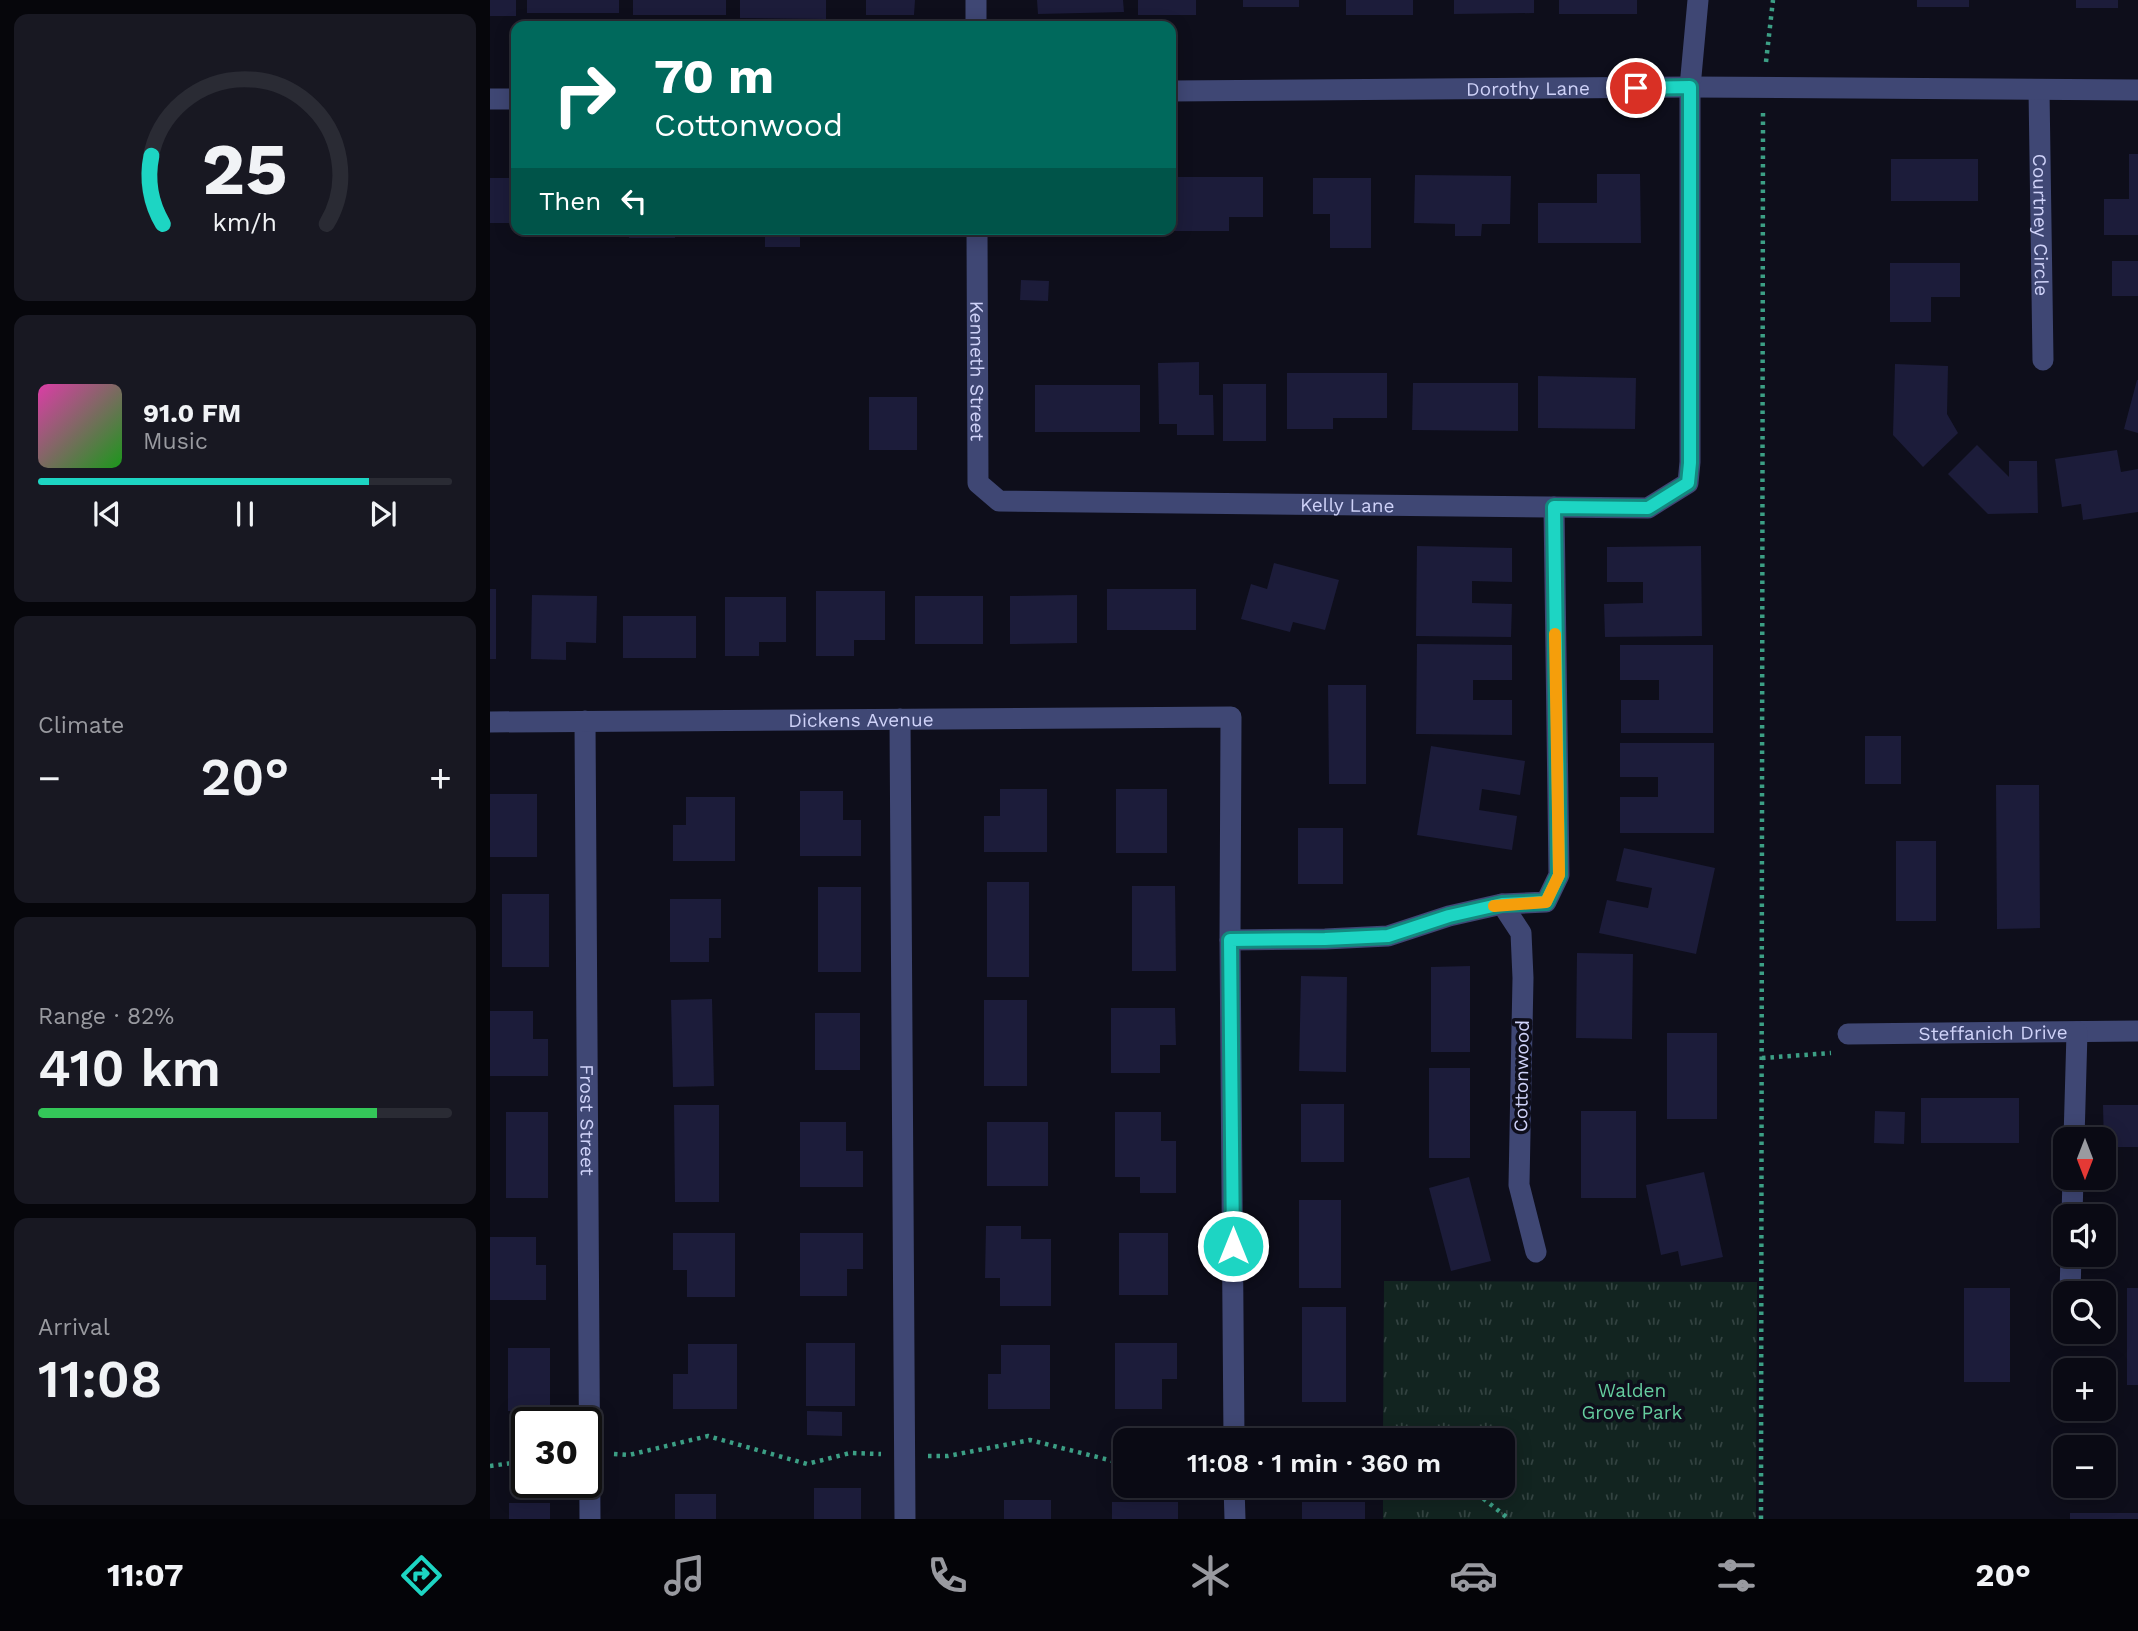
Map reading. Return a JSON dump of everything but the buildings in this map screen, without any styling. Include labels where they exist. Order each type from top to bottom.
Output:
[{"type":"street","points":[[976,0],[976,21]]},
{"type":"street","points":[[1690,87],[1698,0]]},
{"type":"street","name":"Dorothy Lane","points":[[1176,91],[1690,87],[2138,90]]},
{"type":"street","name":"Kelly Lane","points":[[999,501],[1648,508],[1688,483],[1690,463],[1690,87]]},
{"type":"street","name":"Courtney Circle","points":[[2039,90],[2043,360]]},
{"type":"street","points":[[490,99],[511,99]]},
{"type":"street","name":"Kenneth Street","points":[[977,235],[978,483],[999,501]]},
{"type":"street","points":[[1234,1428],[1230,940],[1388,936],[1449,916],[1502,904],[1546,902],[1559,875],[1554,507]]},
{"type":"street","name":"Dickens Avenue","points":[[490,722],[1231,717],[1230,940]]},
{"type":"street","points":[[900,719],[905,1519]]},
{"type":"street","name":"Frost Street","points":[[584,721],[590,1407]]},
{"type":"street","name":"Cottonwood","points":[[1502,904],[1521,933],[1523,978],[1519,1185],[1536,1252]]},
{"type":"street","name":"Steffanich Drive","points":[[1848,1034],[2138,1031]]},
{"type":"street","points":[[2074,1127],[2077,1032]]},
{"type":"street","name":"Frost Street","points":[[590,1498],[590,1519]]},
{"type":"street","points":[[1234,1498],[1235,1519]]},
{"type":"path","points":[[1761,1519],[1763,88],[1773,0]]},
{"type":"path","points":[[1762,1058],[1839,1053],[1848,1034]]},
{"type":"path","points":[[602,1454],[629,1455],[708,1436],[807,1464],[850,1453],[948,1456],[1030,1440],[1113,1461]]},
{"type":"path","points":[[490,1466],[511,1463]]},
{"type":"path","points":[[1483,1498],[1509,1519]]},
{"type":"green space","name":"Walden Grove Park","points":[[1384,1281],[1757,1282],[1756,1519],[1383,1519],[1383,1498],[1515,1498],[1515,1428],[1383,1428]]},
{"type":"slow traffic","points":[[1494,906],[1546,902],[1559,875],[1555,634]]},
{"type":"route","points":[[1233,1246],[1230,940],[1388,936],[1449,916],[1502,904],[1546,902],[1559,875],[1554,507],[1648,508],[1688,483],[1690,463],[1690,87],[1636,88]]}]
